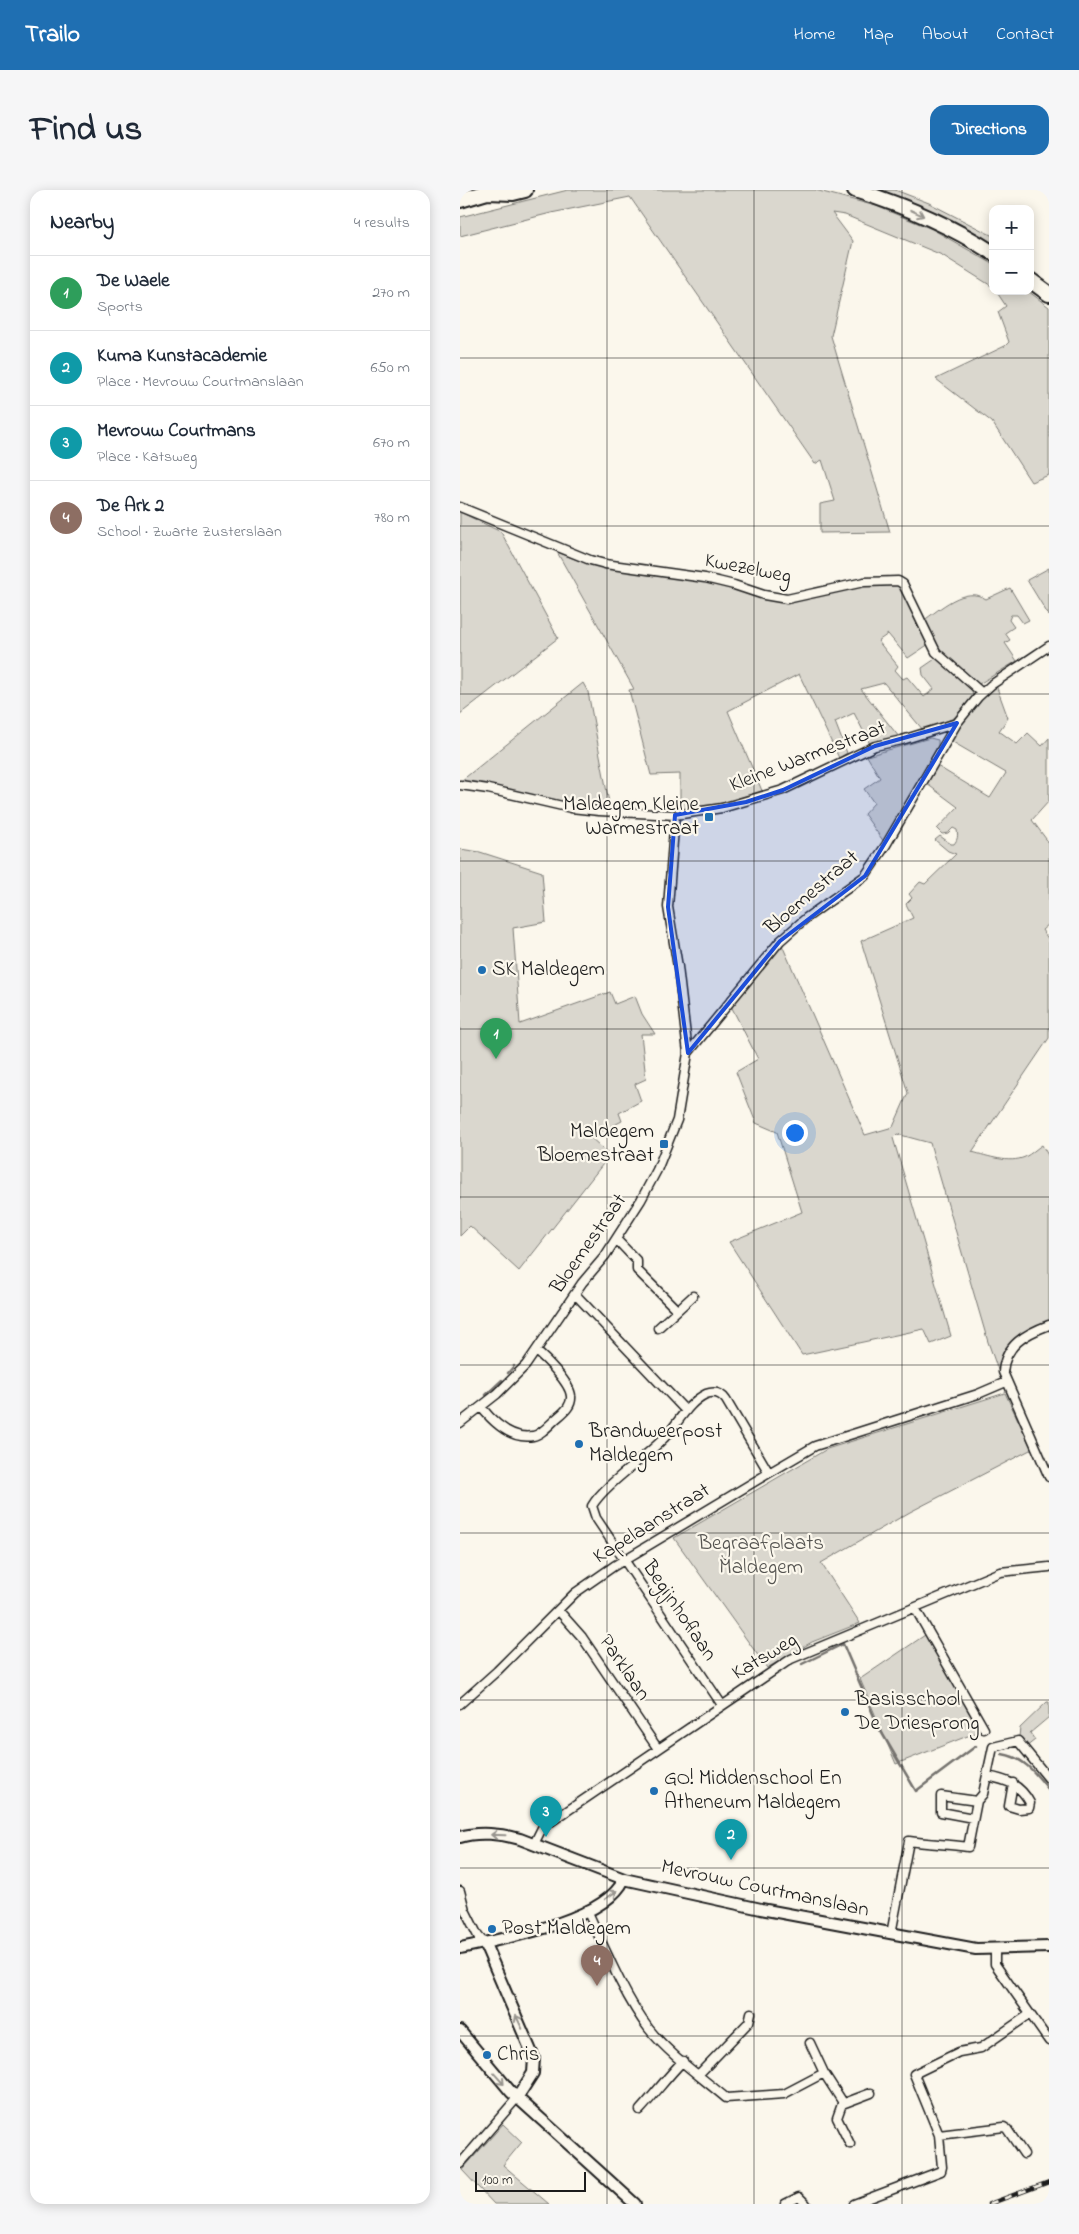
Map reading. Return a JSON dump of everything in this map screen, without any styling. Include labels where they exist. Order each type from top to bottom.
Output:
[{"type":"highway","points":[[460,200],[491,191],[513,193],[525,190]]},
{"type":"highway","points":[[855,190],[911,210],[989,251]]},
{"type":"highway","points":[[1034,283],[1049,294]]},
{"type":"street","name":"Kwezelweg","points":[[460,507],[590,560],[605,564],[705,578],[764,595],[787,599],[864,582],[898,581],[903,584],[926,635],[936,652],[982,693]]},
{"type":"street","points":[[957,723],[982,693],[1049,646]]},
{"type":"street","name":"Kleine Warmestraat","points":[[460,785],[488,789],[570,808],[675,815],[746,802],[783,790],[875,746],[902,740],[957,723]]},
{"type":"street","name":"Bloemestraat","points":[[688,1053],[780,942],[806,918],[864,876],[886,845],[957,723]]},
{"type":"street","name":"Bloemestraat","points":[[460,1423],[497,1394],[526,1365],[616,1239],[641,1200],[665,1151],[678,1112],[688,1053],[678,967],[668,907],[675,815]]},
{"type":"street","points":[[616,1239],[637,1261],[638,1270],[677,1310]]},
{"type":"street","points":[[575,1294],[686,1411],[704,1395],[716,1393],[722,1395],[769,1473]]},
{"type":"street","points":[[658,1328],[693,1296]]},
{"type":"street","points":[[1049,1325],[1034,1331],[1013,1345],[1004,1363],[1003,1372],[1049,1477]]},
{"type":"street","points":[[481,1407],[505,1430],[528,1436],[538,1434],[567,1408],[571,1402],[571,1396],[567,1386],[536,1351]]},
{"type":"street","name":"Kapelaanstraat","points":[[460,1704],[575,1593],[769,1473],[822,1443],[978,1394],[1006,1382]]},
{"type":"street","name":"Begijnhoflaan","points":[[686,1411],[665,1438],[603,1493],[592,1506],[596,1518],[624,1561],[722,1705]]},
{"type":"street","name":"Katsweg","points":[[534,1844],[542,1828],[791,1659],[818,1646],[1000,1572],[1049,1567]]},
{"type":"street","points":[[915,1608],[984,1729]]},
{"type":"street","name":"Parklaan","points":[[558,1610],[582,1637],[658,1749]]},
{"type":"street","points":[[891,1934],[909,1841],[937,1846],[948,1844],[968,1847],[977,1800],[984,1794],[993,1747],[1018,1742],[1049,1779]]},
{"type":"street","points":[[987,1776],[1013,1782]]},
{"type":"street","points":[[973,1818],[941,1812],[941,1796],[977,1800]]},
{"type":"street","name":"Mevrouw Courtmanslaan","points":[[460,1836],[508,1836],[534,1844],[624,1879],[751,1907],[891,1934],[963,1947],[995,1950],[1049,1946]]},
{"type":"street","points":[[460,1948],[485,1944],[543,1928],[587,1910],[619,1890],[624,1879]]},
{"type":"street","points":[[460,1891],[465,1910],[478,1936],[485,1944],[534,2058],[533,2073],[517,2098],[460,2164]]},
{"type":"street","points":[[587,1910],[639,2015],[651,2031],[726,2098],[784,2094],[824,2073]]},
{"type":"street","points":[[995,1950],[995,1964],[1049,2041]]},
{"type":"street","points":[[698,2074],[750,2022],[751,2013]]},
{"type":"street","points":[[854,2204],[941,2171],[939,2136],[914,2074],[959,2052],[981,2048],[1030,2014]]},
{"type":"street","points":[[460,2031],[517,2098],[635,2204]]},
{"type":"street","points":[[810,2043],[824,2073],[842,2104]]},
{"type":"street","points":[[640,2110],[659,2089],[660,2083],[683,2061]]},
{"type":"street","points":[[850,2144],[837,2118],[842,2104],[871,2093]]},
{"type":"street","points":[[939,2136],[1004,2128],[1007,2129],[1024,2154]]},
{"type":"street","points":[[785,2204],[799,2197],[806,2204]]},
{"type":"highlighted area","points":[[957,723],[865,876],[780,941],[688,1053],[668,907],[675,815],[746,802],[783,790],[875,746]]},
{"type":"green space","points":[[568,190],[815,190],[876,206],[932,229],[989,262],[989,284],[942,255],[845,215],[832,213],[853,241],[831,336],[890,532],[820,533],[820,504],[835,501],[822,460],[815,464],[630,197],[551,213],[460,236],[460,217]]},
{"type":"green space","points":[[873,190],[895,190],[929,203],[989,234],[989,243],[948,220]]},
{"type":"green space","points":[[999,295],[1033,295],[1049,307],[1049,475],[1031,482],[992,422],[936,379],[1005,346],[1009,342],[998,312],[1006,306]]},
{"type":"green space","points":[[460,512],[501,532],[558,638],[460,714]]},
{"type":"green space","points":[[557,552],[588,564],[707,582],[732,587],[781,602],[794,602],[865,585],[892,584],[902,588],[929,644],[908,658],[888,634],[878,641],[898,666],[895,670],[903,679],[907,677],[924,697],[934,689],[923,675],[922,668],[938,657],[971,688],[973,696],[954,718],[923,730],[884,683],[861,689],[899,737],[870,744],[854,713],[835,722],[847,753],[839,758],[799,674],[728,711],[763,793],[724,804],[680,809],[680,774],[651,775],[629,690],[634,689]]},
{"type":"green space","points":[[1049,568],[1049,616],[1027,580]]},
{"type":"green space","points":[[1010,588],[1029,620],[1023,623],[1017,615],[1011,615],[1009,620],[1014,627],[1005,633],[1010,640],[1005,643],[1017,661],[979,684],[944,655],[923,621],[953,600],[970,595],[978,595],[986,599]]},
{"type":"green space","points":[[583,683],[588,692],[610,808],[567,803],[461,781]]},
{"type":"green space","points":[[996,685],[1008,718],[999,731],[1017,744],[1028,733],[1042,746],[1049,738],[1049,801],[1032,820],[1049,843],[1049,924],[1042,930],[1049,940],[1049,1038],[972,1152],[998,1159],[1012,1160],[1025,1157],[1042,1145],[1049,1157],[1049,1322],[1017,1338],[1002,1359],[998,1370],[988,1342],[930,1143],[897,1134],[893,1138],[951,1336],[931,1344],[924,1329],[802,1355],[729,1242],[802,1212],[777,1132],[756,1123],[736,1072],[758,1059],[731,1006],[782,945],[865,1135],[893,1127],[908,1093],[861,941],[913,918],[906,904],[912,898],[909,894],[920,882],[925,884],[956,854],[948,851],[935,840],[940,836],[954,844],[958,836],[957,830],[953,828],[948,833],[942,834],[937,829],[958,807],[927,784],[937,766],[990,798],[1006,773],[951,741],[973,708]]},
{"type":"green space","points":[[930,738],[938,740],[938,745],[884,842],[864,814],[874,803],[864,789],[880,778],[867,756]]},
{"type":"green space","points":[[460,849],[480,852],[542,872],[546,922],[513,928],[520,1024],[610,992],[615,1004],[635,996],[642,1014],[655,1034],[641,1034],[646,1079],[635,1084],[641,1101],[619,1113],[622,1121],[590,1137],[610,1155],[519,1271],[470,1226],[460,1236]]},
{"type":"green space","name":"Begraafplaats Maldegem","points":[[1005,1393],[1032,1449],[910,1512],[821,1563],[860,1623],[812,1642],[767,1668],[674,1538],[827,1449]]},
{"type":"green space","points":[[928,1633],[983,1730],[896,1764],[860,1679]]},
{"type":"green space","points":[[1049,1702],[1049,1717],[1030,1733],[1035,1740],[1026,1747],[1019,1737],[1020,1728]]},
{"type":"green space","points":[[503,2124],[522,2142],[503,2165],[549,2204],[494,2204],[462,2170]]},
{"type":"waterway","points":[[508,1373],[514,1366]]},
{"type":"waterway","points":[[486,1395],[502,1380]]},
{"type":"waterway","points":[[802,1664],[843,1644],[879,1728],[916,1791],[976,1746]]},
{"type":"waterway","points":[[1002,1754],[1023,1762],[1049,1790]]},
{"type":"railway","points":[[989,2204],[1049,2182]]},
{"type":"place","name":"Maldegem Kleine Warmestraat","points":[[709,817]]},
{"type":"place","name":"SK Maldegem","points":[[482,970]]},
{"type":"place","name":"De Waele","points":[[496,1059]]},
{"type":"place","name":"Maldegem Bloemestraat","points":[[664,1144]]},
{"type":"place","name":"Brandweerpost Maldegem","points":[[579,1444]]},
{"type":"place","name":"Basisschool De Driesprong","points":[[845,1712]]},
{"type":"place","name":"GO! Middenschool En Atheneum Maldegem","points":[[654,1791]]},
{"type":"place","name":"Mevrouw Courtmans","points":[[546,1837]]},
{"type":"place","name":"Kuma Kunstacademie","points":[[731,1860]]},
{"type":"place","name":"Post Maldegem","points":[[492,1929]]},
{"type":"place","name":"De Ark 2","points":[[597,1986]]},
{"type":"place","name":"Chris","points":[[487,2055]]}]
